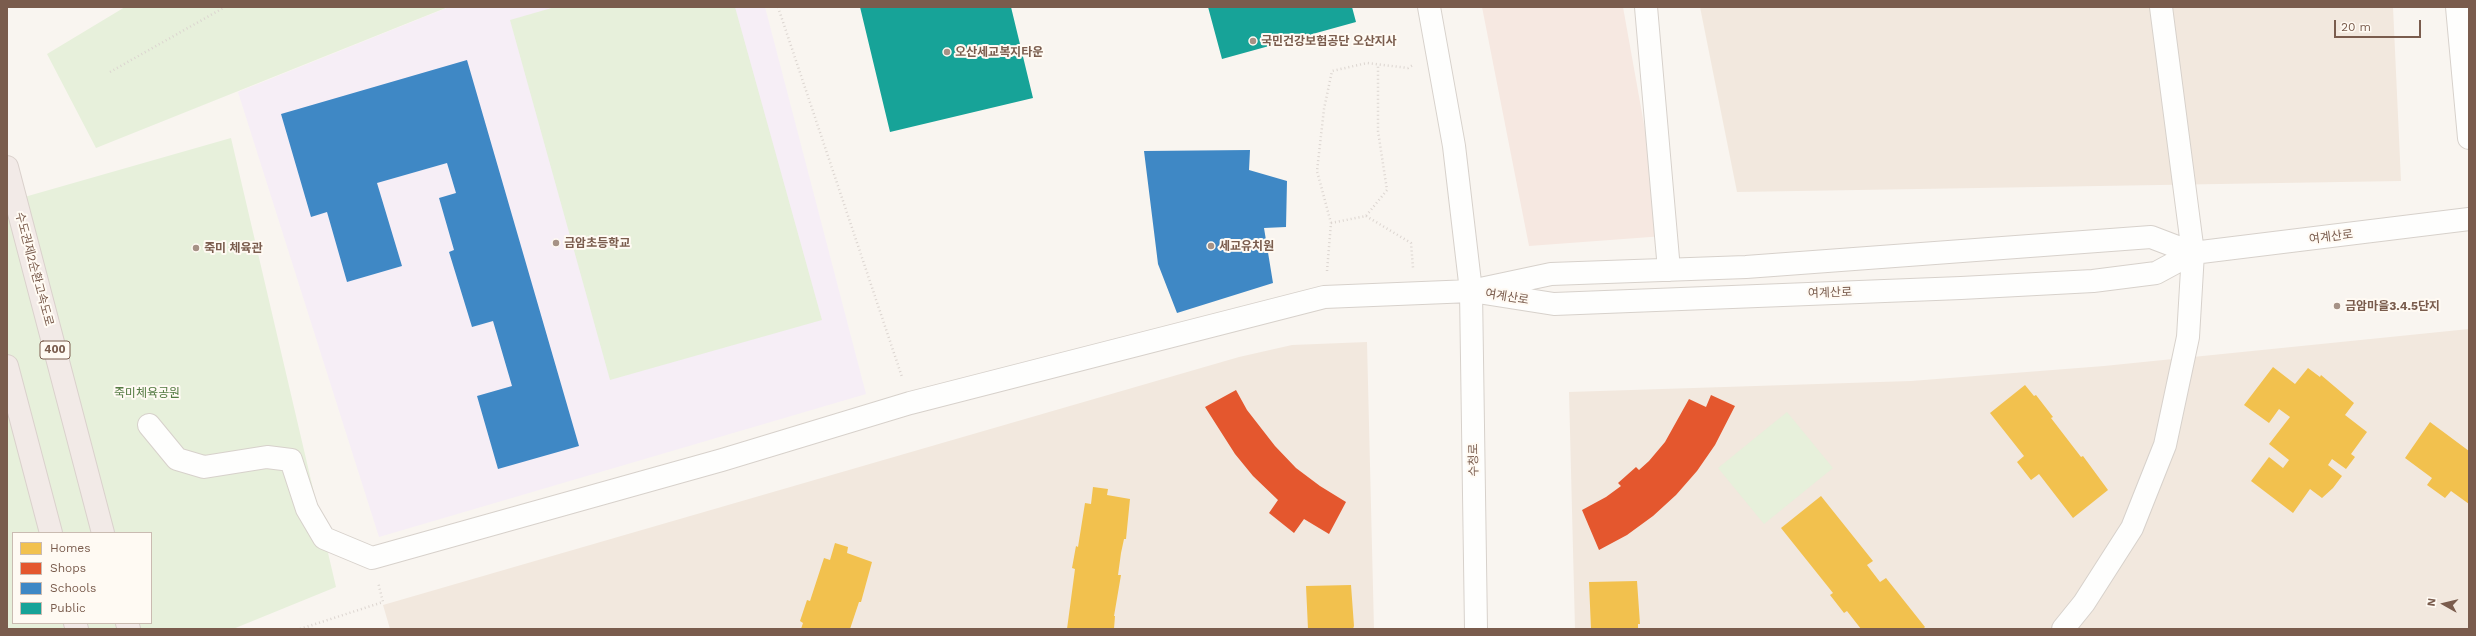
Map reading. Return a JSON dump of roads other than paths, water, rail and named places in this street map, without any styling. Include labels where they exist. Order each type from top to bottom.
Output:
[{"type":"highway","name":"수도권제2순환고속도로","points":[[7,167],[103,532]]},
{"type":"highway","points":[[7,366],[51,532]]},
{"type":"street","name":"수청로","points":[[1429,7],[1454,146],[1471,292],[1476,629]]},
{"type":"street","points":[[1646,7],[1669,270]]},
{"type":"street","points":[[2063,629],[2084,603],[2132,528],[2165,445],[2188,337],[2193,253],[2161,7]]},
{"type":"street","points":[[2457,7],[2469,138]]},
{"type":"street","name":"여계산로","points":[[1471,292],[1554,304],[1961,288],[2093,281],[2156,273],[2193,253],[2469,219]]},
{"type":"street","name":"여계산로","points":[[1471,292],[1551,274],[1746,267],[2151,237],[2193,253]]},
{"type":"street","points":[[149,425],[177,459],[204,468],[267,457],[290,460],[307,509],[324,538],[372,558],[722,460],[910,402],[1324,297],[1471,292]]},
{"type":"place","name":"국민건강보험공단 오산지사","points":[[1253,41]]},
{"type":"place","name":"오산세교복지타운","points":[[947,52]]},
{"type":"place","name":"금암초등학교","points":[[556,243]]},
{"type":"place","name":"세교유치원","points":[[1211,246]]},
{"type":"place","name":"죽미 체육관","points":[[196,248]]},
{"type":"place","name":"금암마을3.4.5단지","points":[[2337,306]]},
{"type":"park label","name":"죽미체육공원","points":[[147,393]]}]
